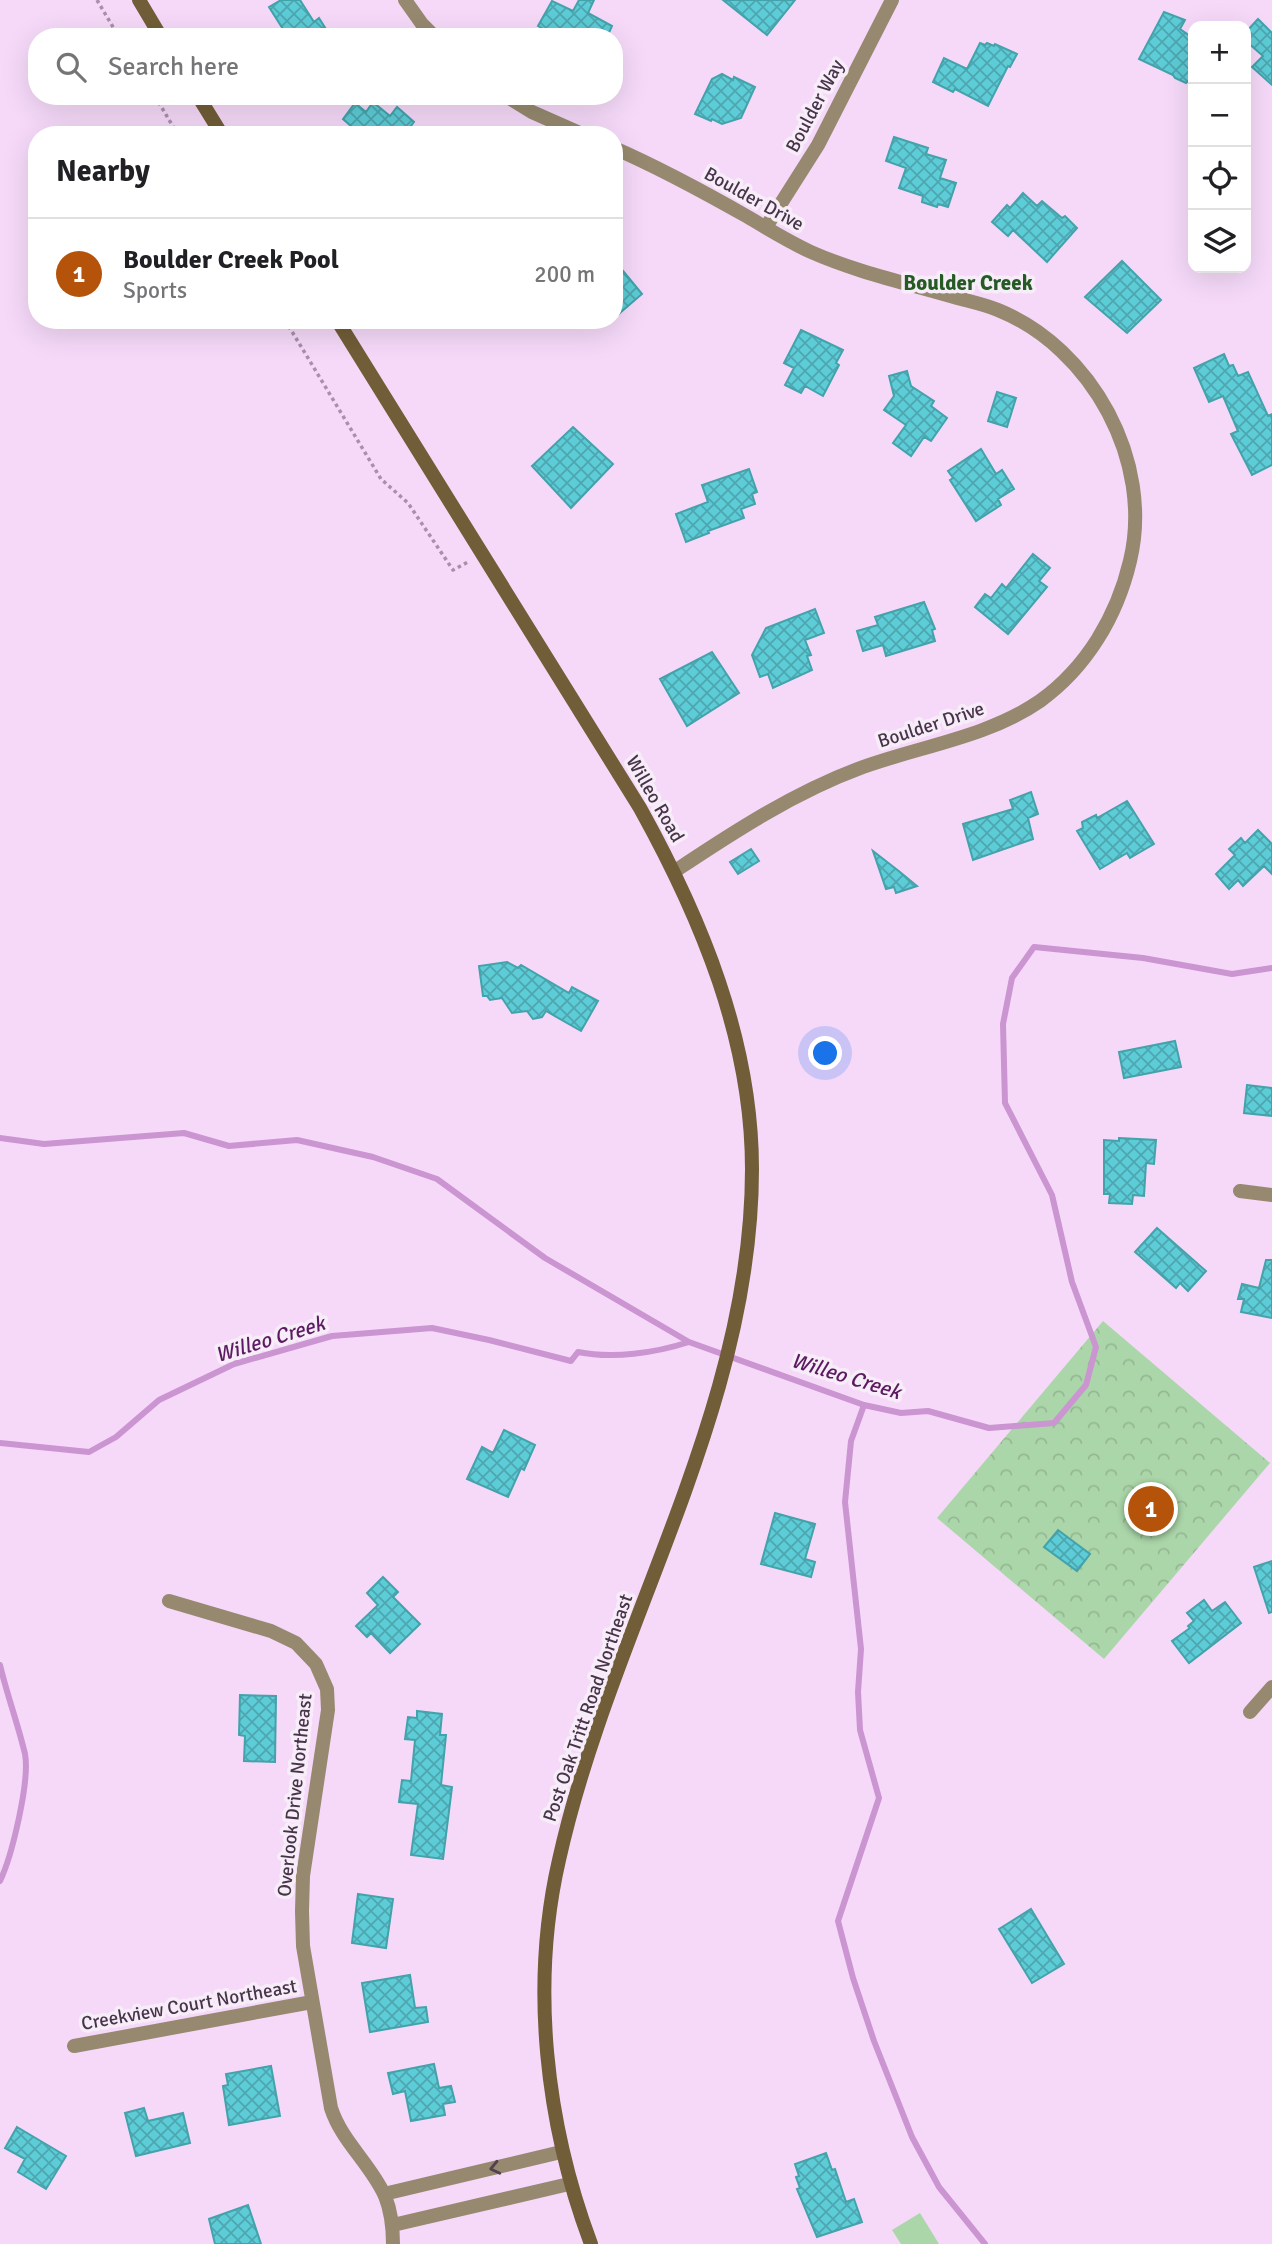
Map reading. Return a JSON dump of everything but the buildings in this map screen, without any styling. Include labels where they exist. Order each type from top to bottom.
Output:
[{"type":"street","points":[[139,0],[156,28]]},
{"type":"street","points":[[405,0],[428,28]]},
{"type":"street","name":"Boulder Way","points":[[766,227],[818,145],[892,0]]},
{"type":"street","points":[[204,105],[216,126]]},
{"type":"street","points":[[521,105],[564,126]]},
{"type":"street","name":"Boulder Drive","points":[[623,152],[662,169],[807,250],[844,266],[998,309],[1029,326],[1059,348],[1095,389],[1121,437],[1133,490],[1135,517],[1133,549],[1123,590],[1103,633],[1075,670],[1040,701],[991,727],[863,767],[809,789],[754,819],[675,871]]},
{"type":"street","name":"Willeo Road","points":[[343,329],[640,808],[675,871],[697,920],[719,980],[735,1041],[746,1102],[752,1166],[747,1256],[728,1359]]},
{"type":"street","points":[[1240,1191],[1272,1195]]},
{"type":"street","name":"Post Oak Tritt Road Northeast","points":[[591,2244],[561,2152],[548,2052],[545,1980],[549,1923],[558,1862],[590,1751],[713,1408],[728,1359]]},
{"type":"street","name":"Overlook Drive Northeast","points":[[169,1601],[271,1631],[296,1643],[316,1664],[327,1689],[325,1732],[303,1876],[303,1946],[331,2108],[336,2124],[384,2194],[393,2225],[393,2244]]},
{"type":"street","points":[[1250,1712],[1272,1687]]},
{"type":"street","name":"Creekview Court Northeast","points":[[74,2046],[312,2002]]},
{"type":"street","points":[[384,2194],[561,2152]]},
{"type":"street","points":[[393,2225],[569,2183]]},
{"type":"path","points":[[97,0],[114,28]]},
{"type":"path","points":[[160,105],[173,126]]},
{"type":"path","points":[[290,329],[381,479],[408,503],[453,570],[483,554]]},
{"type":"green space","points":[[1103,1321],[1270,1463],[1104,1659],[937,1518]]},
{"type":"green space","points":[[920,2213],[939,2244],[901,2244],[892,2230]]},
{"type":"water","points":[[1160,1490],[1174,1499],[1174,1507],[1165,1519],[1142,1524],[1128,1518],[1129,1506],[1134,1501],[1143,1501],[1150,1492]]},
{"type":"waterway","name":"Willeo Creek","points":[[0,1443],[89,1452],[116,1437],[159,1400],[234,1364],[332,1336],[432,1328],[571,1361],[578,1352],[634,1354],[689,1342],[864,1405],[901,1413],[928,1411],[989,1428],[1054,1423],[1086,1385],[1096,1347],[1072,1282],[1052,1195],[1005,1103],[1003,1024],[1012,978],[1034,947],[1143,958],[1232,974],[1272,968]]},
{"type":"waterway","points":[[0,1138],[44,1144],[184,1133],[229,1146],[297,1140],[373,1157],[437,1179],[545,1258],[689,1342]]},
{"type":"waterway","points":[[864,1405],[851,1441],[845,1502],[861,1649],[858,1692],[860,1730],[879,1798],[838,1921],[874,2041],[912,2137],[939,2187],[985,2244]]},
{"type":"waterway","name":"Willeo Creek","points":[[0,1665],[26,1766],[19,1818],[0,1881]]},
{"type":"place","name":"Boulder Creek Pool","points":[[1151,1509]]},
{"type":"district","name":"Boulder Creek","points":[[968,283]]}]
